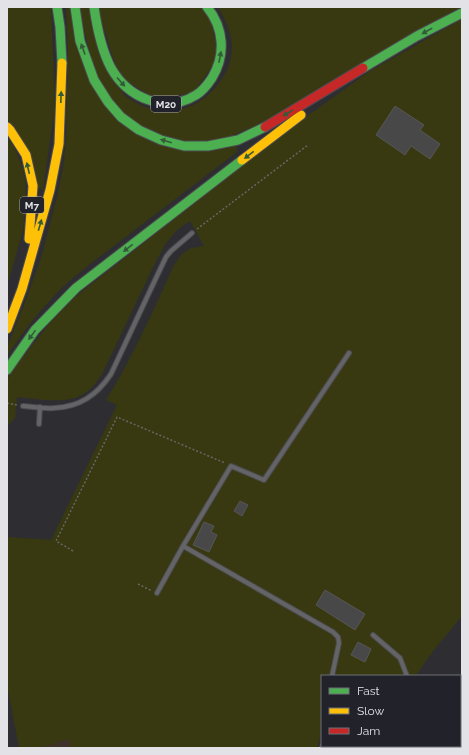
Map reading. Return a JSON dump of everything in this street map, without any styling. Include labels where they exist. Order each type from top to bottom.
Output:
[{"type":"highway","points":[[7,329],[22,289],[50,190],[59,144],[62,62],[58,7]]},
{"type":"highway","points":[[76,7],[80,41],[94,80],[108,102],[121,118],[139,130],[161,140],[184,146],[208,146],[238,140],[264,128],[418,36],[462,14]]},
{"type":"highway","name":"M20","points":[[94,7],[104,52],[116,76],[138,97],[154,103],[166,104],[184,101],[200,93],[211,81],[219,65],[222,55],[221,35],[215,20],[207,7]]},
{"type":"highway","points":[[7,370],[35,330],[76,288],[357,72]]},
{"type":"highway","name":"M7","points":[[7,127],[26,155],[33,186],[30,236],[22,289]]},
{"type":"lane","points":[[23,406],[55,408],[79,403],[98,391],[110,374],[166,258],[171,250],[192,233]]},
{"type":"lane","points":[[157,593],[231,466],[264,480],[349,353]]},
{"type":"lane","points":[[39,424],[40,407]]},
{"type":"lane","points":[[183,546],[333,632],[338,637],[339,642],[332,675]]},
{"type":"lane","points":[[373,635],[400,658],[407,675]]},
{"type":"path","points":[[192,233],[308,145]]},
{"type":"path","points":[[7,403],[23,406]]},
{"type":"path","points":[[73,551],[56,541],[117,417],[231,466]]},
{"type":"path","points":[[138,584],[157,593]]},
{"type":"shaded area","points":[[7,7],[51,7],[55,105],[43,190],[38,188],[7,121]]},
{"type":"shaded area","points":[[66,7],[71,7],[76,42],[134,133],[237,146],[237,152],[90,264],[68,283],[36,316],[7,356],[7,347],[42,255],[63,168],[66,141],[68,46]]},
{"type":"shaded area","points":[[79,7],[89,7],[123,94],[147,108],[171,111],[183,109],[206,97],[220,82],[228,68],[232,53],[232,42],[228,26],[218,7],[462,7],[275,117],[217,142],[166,139],[131,121],[107,94],[93,67]]},
{"type":"shaded area","points":[[97,7],[203,7],[211,18],[218,58],[194,92],[157,100],[119,76]]},
{"type":"shaded area","points":[[462,20],[462,616],[433,651],[417,674],[321,675],[321,734],[317,748],[71,748],[68,739],[40,748],[19,748],[7,685],[7,537],[51,540],[117,405],[106,400],[134,351],[174,265],[181,255],[191,248],[204,246],[190,221],[178,229],[166,243],[102,374],[88,391],[78,397],[61,400],[43,400],[17,397],[15,418],[7,426],[7,380],[13,370],[49,324],[75,297],[292,127],[370,71]]},
{"type":"shaded area","points":[[7,137],[14,147],[23,169],[26,195],[23,230],[7,287]]},
{"type":"shaded area","points":[[68,739],[71,748],[40,748]]},
{"type":"building","points":[[395,106],[424,125],[420,130],[440,144],[430,159],[411,146],[405,155],[376,135]]},
{"type":"building","points":[[240,501],[248,505],[242,516],[234,511]]},
{"type":"building","points":[[204,522],[214,526],[211,532],[217,535],[209,552],[193,545]]},
{"type":"building","points":[[325,590],[365,614],[355,630],[316,605]]},
{"type":"building","points":[[358,642],[371,649],[365,662],[351,655]]},
{"type":"traffic: fast","points":[[57,7],[60,27],[62,63]]},
{"type":"traffic: fast","points":[[75,7],[80,41],[94,80],[108,102],[121,117],[139,130],[161,140],[184,146],[208,146],[238,140],[265,127]]},
{"type":"traffic: fast","points":[[94,7],[102,46],[111,68],[118,79],[137,95],[160,103],[184,101],[196,95],[209,83],[217,69],[221,51],[220,33],[213,15],[207,7]]},
{"type":"traffic: fast","points":[[363,68],[417,36],[462,13]]},
{"type":"traffic: fast","points":[[7,370],[35,330],[76,288],[242,160]]},
{"type":"traffic: slow","points":[[7,329],[22,289],[50,190],[59,144],[62,63]]},
{"type":"traffic: slow","points":[[242,160],[301,115]]},
{"type":"traffic: slow","points":[[7,127],[26,155],[33,186],[29,239]]},
{"type":"traffic: jam","points":[[265,127],[363,68]]}]
